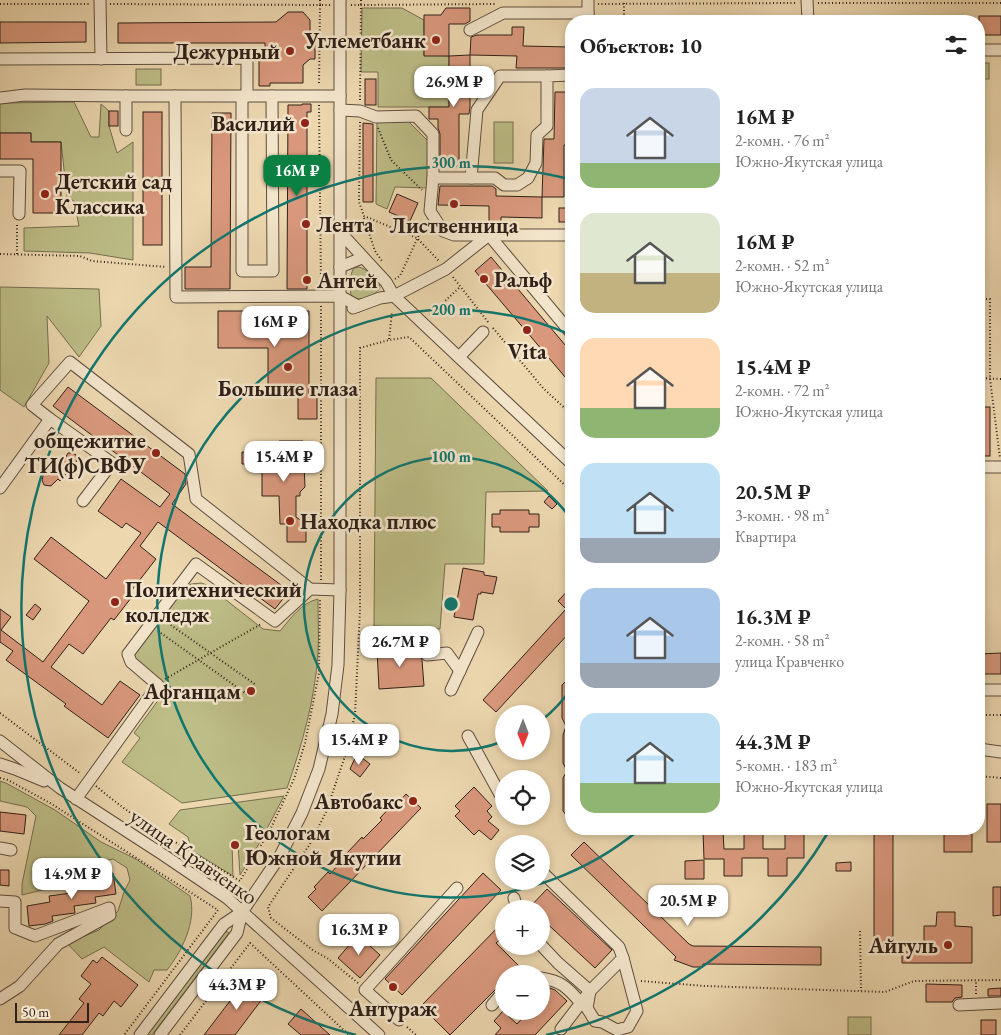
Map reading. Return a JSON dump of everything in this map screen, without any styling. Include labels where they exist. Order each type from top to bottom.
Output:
[{"type":"street","points":[[807,1],[808,15]]},
{"type":"street","points":[[100,2],[101,59]]},
{"type":"street","points":[[140,1035],[224,924],[242,912],[280,856],[302,813],[319,769],[332,714],[338,665],[340,590],[340,3]]},
{"type":"street","points":[[470,30],[503,13],[588,10]]},
{"type":"street","points":[[985,50],[1001,50]]},
{"type":"street","points":[[0,59],[247,58],[244,96],[242,271],[273,270],[272,96]]},
{"type":"street","points":[[471,178],[477,110],[500,76],[565,75]]},
{"type":"street","points":[[433,178],[495,178],[504,185],[517,186],[528,178],[536,163],[537,135],[547,126],[547,76]]},
{"type":"street","points":[[0,98],[25,95],[340,96]]},
{"type":"street","points":[[126,96],[126,130]]},
{"type":"street","points":[[175,96],[176,297],[340,296],[358,306]]},
{"type":"street","points":[[340,110],[360,110],[376,117],[416,116],[433,134],[433,178],[430,211],[443,231],[454,235],[565,235]]},
{"type":"street","points":[[0,171],[20,171],[19,214]]},
{"type":"street","points":[[340,232],[386,282],[394,296],[565,457]]},
{"type":"street","points":[[340,312],[380,298],[394,296],[446,269],[489,235]]},
{"type":"street","points":[[489,235],[565,326]]},
{"type":"street","points":[[340,267],[362,258]]},
{"type":"street","points":[[459,357],[483,332]]},
{"type":"street","points":[[83,501],[112,463],[32,405],[70,362],[189,454],[196,499],[315,589],[340,590]]},
{"type":"street","points":[[0,488],[50,419]]},
{"type":"street","points":[[985,467],[1001,467]]},
{"type":"street","points":[[76,799],[158,685],[131,662],[128,654],[196,564],[275,621],[315,589]]},
{"type":"street","points":[[451,690],[478,632]]},
{"type":"street","points":[[427,654],[447,653],[460,671]]},
{"type":"street","points":[[985,690],[1001,690]]},
{"type":"street","points":[[468,736],[495,785]]},
{"type":"street","name":"улица Кравченко","points":[[0,741],[60,788],[227,898],[379,1035]]},
{"type":"street","points":[[985,750],[1001,752]]},
{"type":"street","points":[[0,764],[60,788]]},
{"type":"street","points":[[550,881],[619,947],[637,1011],[628,1027],[617,1030],[595,1020],[587,1008],[590,991]]},
{"type":"street","points":[[399,1020],[365,990],[457,888]]},
{"type":"street","points":[[0,901],[15,902],[15,928],[36,936],[110,908],[110,914],[58,944],[20,986],[0,999]]},
{"type":"street","points":[[160,1035],[238,933],[242,912]]},
{"type":"street","points":[[550,955],[590,991]]},
{"type":"street","points":[[561,1029],[580,1002],[623,958]]},
{"type":"street","points":[[550,980],[557,981],[569,989],[580,1002]]},
{"type":"street","points":[[492,1005],[495,1002]]},
{"type":"street","points":[[959,1005],[1001,1003]]},
{"type":"path","points":[[0,712],[110,798],[156,830],[240,882],[270,830],[290,788],[305,743],[319,673],[315,589],[321,296],[320,0]]},
{"type":"path","points":[[361,0],[359,202],[375,251],[385,265]]},
{"type":"path","points":[[0,4],[100,2],[320,5],[340,3],[361,5],[497,4]]},
{"type":"path","points":[[588,10],[624,3],[683,2],[1001,3]]},
{"type":"path","points":[[624,3],[624,15]]},
{"type":"path","points":[[376,124],[391,160],[431,198]]},
{"type":"path","points":[[395,279],[400,276],[430,211]]},
{"type":"path","points":[[17,254],[17,220],[19,214]]},
{"type":"path","points":[[364,216],[416,238],[446,269],[543,388],[565,408]]},
{"type":"path","points":[[0,254],[80,256],[92,261],[176,268]]},
{"type":"path","points":[[430,315],[460,287]]},
{"type":"path","points":[[985,299],[990,299],[990,378],[1001,467]]},
{"type":"path","points":[[389,340],[392,312]]},
{"type":"path","points":[[365,990],[327,958],[314,952],[271,918],[268,907],[310,844],[326,812],[345,756],[355,715],[360,610],[360,348],[389,340],[410,337],[565,486]]},
{"type":"path","points":[[985,378],[1001,378]]},
{"type":"path","points":[[153,620],[209,652],[256,685]]},
{"type":"path","points":[[153,620],[198,659],[248,695]]},
{"type":"path","points":[[158,685],[168,677],[257,624],[275,621]]},
{"type":"path","points":[[985,715],[1001,715]]},
{"type":"path","points":[[985,777],[1001,778]]},
{"type":"path","points":[[0,778],[8,780],[50,803],[218,910],[124,1035]]},
{"type":"path","points":[[860,931],[861,991]]},
{"type":"path","points":[[180,1035],[250,943],[349,1035]]},
{"type":"path","points":[[975,1004],[976,980]]},
{"type":"path","points":[[630,981],[705,986],[885,992],[914,981],[1001,980]]},
{"type":"path","points":[[399,1020],[416,1035]]},
{"type":"green space","points":[[362,8],[402,8],[424,20],[424,55],[449,56],[449,107],[378,107],[378,72],[361,72]]},
{"type":"green space","points":[[985,63],[989,63],[989,79],[985,79]]},
{"type":"green space","points":[[136,69],[161,69],[161,85],[136,85]]},
{"type":"green space","points":[[74,102],[91,137],[99,137],[101,104],[109,111],[109,126],[117,153],[133,142],[133,260],[90,253],[24,251],[24,228],[79,226],[74,201],[67,197],[61,142],[31,142],[31,133],[0,133],[0,103]]},
{"type":"green space","points":[[377,121],[408,121],[428,141],[429,188],[395,187],[387,209],[376,204]]},
{"type":"green space","points":[[494,122],[513,122],[513,163],[494,163]]},
{"type":"green space","points":[[359,267],[372,275],[379,284],[380,288],[368,298],[352,298],[351,295],[350,278],[352,271],[354,268]]},
{"type":"green space","points":[[0,287],[99,289],[101,326],[79,357],[47,316],[49,363],[24,407],[0,390]]},
{"type":"green space","points":[[376,378],[431,378],[548,491],[486,492],[484,564],[445,564],[440,629],[374,626]]},
{"type":"green space","points":[[201,583],[207,585],[263,629],[280,631],[301,607],[318,599],[318,653],[314,687],[303,739],[287,788],[182,803],[122,762],[140,738],[134,733],[168,687],[137,661],[133,654],[184,588],[191,584]]},
{"type":"green space","points":[[0,781],[55,810],[101,842],[136,859],[190,896],[192,906],[187,935],[178,954],[167,970],[154,970],[149,982],[104,947],[82,959],[67,943],[99,930],[118,911],[130,880],[127,868],[113,859],[95,863],[46,889],[22,895],[22,884],[36,816],[27,807],[0,801]]},
{"type":"green space","points":[[284,796],[240,875],[238,843],[232,843],[233,876],[191,850],[188,837],[169,824],[180,810]]},
{"type":"green space","points":[[226,931],[229,933],[152,1035],[147,1035]]},
{"type":"green space","points":[[848,1017],[871,1017],[871,1035],[848,1035]]},
{"type":"building","name":"Углеметбанк","points":[[446,8],[470,8],[470,21],[465,24],[449,24],[449,56],[424,56],[424,15],[441,15]]},
{"type":"building","points":[[288,12],[303,12],[310,20],[310,40],[315,40],[315,59],[310,59],[303,65],[303,83],[270,83],[270,86],[259,86],[259,60],[265,60],[265,43],[118,43],[118,23],[276,22]]},
{"type":"building","points":[[985,16],[1001,16],[1001,35],[985,35]]},
{"type":"building","points":[[0,22],[86,22],[86,42],[0,43]]},
{"type":"building","points":[[512,27],[524,27],[523,46],[565,47],[565,68],[516,68],[517,56],[470,55],[471,37],[477,35],[512,35]]},
{"type":"building","points":[[470,55],[470,107],[469,114],[459,114],[459,161],[440,161],[438,119],[429,119],[429,107],[449,107],[449,56]]},
{"type":"building","points":[[365,79],[376,79],[376,105],[365,105]]},
{"type":"building","points":[[555,92],[565,92],[564,197],[542,197],[544,139],[554,139]]},
{"type":"building","points":[[311,104],[311,112],[307,112],[307,289],[287,289],[288,105]]},
{"type":"building","points":[[109,111],[118,111],[118,126],[109,126]]},
{"type":"building","points":[[143,112],[162,112],[162,245],[143,245]]},
{"type":"building","points":[[212,113],[231,113],[230,289],[185,289],[185,267],[211,267]]},
{"type":"building","points":[[363,123],[373,124],[373,202],[363,202]]},
{"type":"building","points":[[0,133],[31,133],[31,142],[61,142],[61,213],[33,213],[33,159],[0,159]]},
{"type":"building","points":[[440,186],[492,186],[496,189],[496,196],[542,197],[542,218],[501,217],[501,225],[489,225],[489,206],[438,205]]},
{"type":"building","points":[[397,194],[418,203],[410,221],[389,212]]},
{"type":"building","points":[[559,208],[565,208],[565,222],[559,222]]},
{"type":"building","points":[[491,257],[565,345],[565,377],[475,271]]},
{"type":"building","name":"Большие глаза","points":[[218,311],[309,311],[309,395],[317,395],[317,419],[298,419],[298,386],[268,386],[268,348],[218,348]]},
{"type":"building","points":[[68,387],[185,474],[186,484],[172,504],[289,591],[275,609],[158,522],[140,546],[156,559],[128,595],[131,598],[114,620],[111,618],[83,654],[69,644],[51,667],[102,705],[120,681],[140,695],[108,738],[6,660],[13,651],[0,642],[0,609],[11,617],[1,630],[43,662],[89,601],[34,559],[51,537],[106,579],[141,533],[126,523],[122,528],[98,511],[121,479],[160,507],[170,494],[53,406]]},
{"type":"building","points":[[985,407],[990,407],[990,456],[985,456]]},
{"type":"building","points":[[279,441],[303,441],[305,487],[300,492],[300,496],[296,496],[296,517],[306,524],[306,542],[287,542],[287,524],[280,524],[279,496],[262,496],[262,464],[242,464],[242,452],[279,454]]},
{"type":"building","points":[[68,453],[76,455],[77,461],[60,481],[58,479],[51,486],[44,485],[42,480],[45,469],[55,456],[63,462]]},
{"type":"building","points":[[549,496],[557,504],[552,509],[544,502]]},
{"type":"building","points":[[500,510],[529,510],[529,514],[539,514],[539,527],[529,527],[529,532],[500,532],[500,527],[492,527],[492,514],[500,514]]},
{"type":"building","points":[[463,568],[484,572],[484,575],[497,577],[493,594],[481,592],[481,594],[478,594],[473,620],[454,617]]},
{"type":"building","points":[[565,593],[565,608],[558,601]]},
{"type":"building","points":[[35,604],[41,609],[33,620],[26,615]]},
{"type":"building","points":[[565,610],[565,637],[502,705],[495,705],[495,711],[483,700]]},
{"type":"building","points":[[421,647],[420,655],[424,686],[379,689],[377,649]]},
{"type":"building","points":[[1001,653],[1001,674],[985,674],[985,654]]},
{"type":"building","points":[[565,682],[565,724],[562,718],[562,685]]},
{"type":"building","points":[[565,729],[565,767],[563,763],[563,735]]},
{"type":"building","points":[[357,754],[370,764],[360,777],[350,769]]},
{"type":"building","points":[[565,774],[565,814],[563,811],[563,778]]},
{"type":"building","points":[[474,787],[492,806],[487,811],[492,817],[488,821],[499,830],[491,840],[479,830],[474,835],[455,816],[460,811],[455,806]]},
{"type":"building","points":[[406,794],[421,808],[322,911],[308,897],[316,889],[314,887],[328,872],[330,874],[362,837],[363,839],[382,820],[380,818],[395,802],[397,804]]},
{"type":"building","points":[[987,804],[1001,804],[1001,842],[987,842]]},
{"type":"building","points":[[0,812],[26,815],[24,834],[0,831]]},
{"type":"building","points":[[703,835],[723,835],[724,849],[744,849],[744,835],[763,835],[763,849],[785,849],[785,835],[804,835],[804,858],[787,858],[787,876],[768,876],[768,858],[742,858],[742,876],[724,876],[724,859],[704,859]]},
{"type":"building","points":[[874,835],[893,835],[893,946],[874,946]]},
{"type":"building","points":[[944,835],[972,835],[972,852],[944,852]]},
{"type":"building","points":[[584,842],[689,944],[693,946],[821,947],[821,965],[703,964],[703,967],[693,967],[674,960],[676,957],[571,855]]},
{"type":"building","points":[[704,860],[704,879],[685,879],[685,861]]},
{"type":"building","points":[[851,862],[851,871],[836,871],[836,863]]},
{"type":"building","points":[[0,870],[9,870],[9,886],[0,885]]},
{"type":"building","points":[[113,873],[116,894],[95,897],[96,903],[74,906],[75,913],[52,916],[53,921],[29,926],[27,906],[50,902],[49,896],[71,893],[70,886],[92,883],[91,876]]},
{"type":"building","points":[[483,873],[495,884],[495,890],[501,890],[402,995],[385,979]]},
{"type":"building","points":[[993,887],[1001,887],[1001,915],[993,916]]},
{"type":"building","points":[[548,890],[612,950],[595,968],[550,926],[550,900],[537,900]]},
{"type":"building","name":"Айгуль","points":[[937,912],[955,912],[955,926],[972,927],[972,963],[902,963],[902,952],[924,952],[924,926],[936,926]]},
{"type":"building","points":[[495,930],[495,955],[508,955],[518,965],[495,965],[495,990],[450,1035],[421,1006]]},
{"type":"building","points":[[358,935],[380,955],[360,978],[338,958]]},
{"type":"building","points":[[102,957],[138,985],[121,1007],[114,1001],[103,1016],[99,1013],[82,1035],[59,1035],[84,1003],[79,999],[91,984],[81,976],[93,960],[97,963]]},
{"type":"building","points":[[246,980],[266,994],[235,1035],[204,1035]]},
{"type":"building","points":[[926,984],[962,985],[962,997],[955,998],[952,1002],[926,1002]]},
{"type":"building","points":[[550,988],[567,1001],[550,1019]]},
{"type":"building","points":[[1001,988],[1001,996],[988,996],[988,989]]},
{"type":"building","points":[[301,1009],[330,1035],[301,1035],[288,1024]]},
{"type":"building","points":[[495,1020],[513,1020],[517,1024],[521,1020],[549,1020],[535,1035],[495,1035],[501,1028]]},
{"type":"building","points":[[981,1020],[996,1020],[996,1035],[981,1035]]},
{"type":"place","name":"Углеметбанк","points":[[436,40]]},
{"type":"place","name":"Дежурный","points":[[290,51]]},
{"type":"place","name":"Василий","points":[[305,123]]},
{"type":"place","name":"Детский сад Классика","points":[[45,194]]},
{"type":"place","name":"Лиственница","points":[[454,204]]},
{"type":"place","name":"Лента","points":[[306,224]]},
{"type":"place","name":"Ральф","points":[[484,279]]},
{"type":"place","name":"Антей","points":[[307,280]]},
{"type":"place","name":"Vita","points":[[527,330]]},
{"type":"place","name":"Большие глаза","points":[[288,367]]},
{"type":"place","name":"общежитие ТИ(ф)СВФУ","points":[[156,453]]},
{"type":"place","name":"Находка плюс","points":[[290,521]]},
{"type":"place","name":"Политехнический колледж","points":[[115,602]]},
{"type":"place","name":"Афганцам","points":[[251,691]]},
{"type":"place","name":"Автобакс","points":[[413,801]]},
{"type":"place","name":"Геологам Южной Якутии","points":[[235,845]]},
{"type":"place","name":"Айгуль","points":[[948,945]]},
{"type":"place","name":"Антураж","points":[[393,987]]}]
